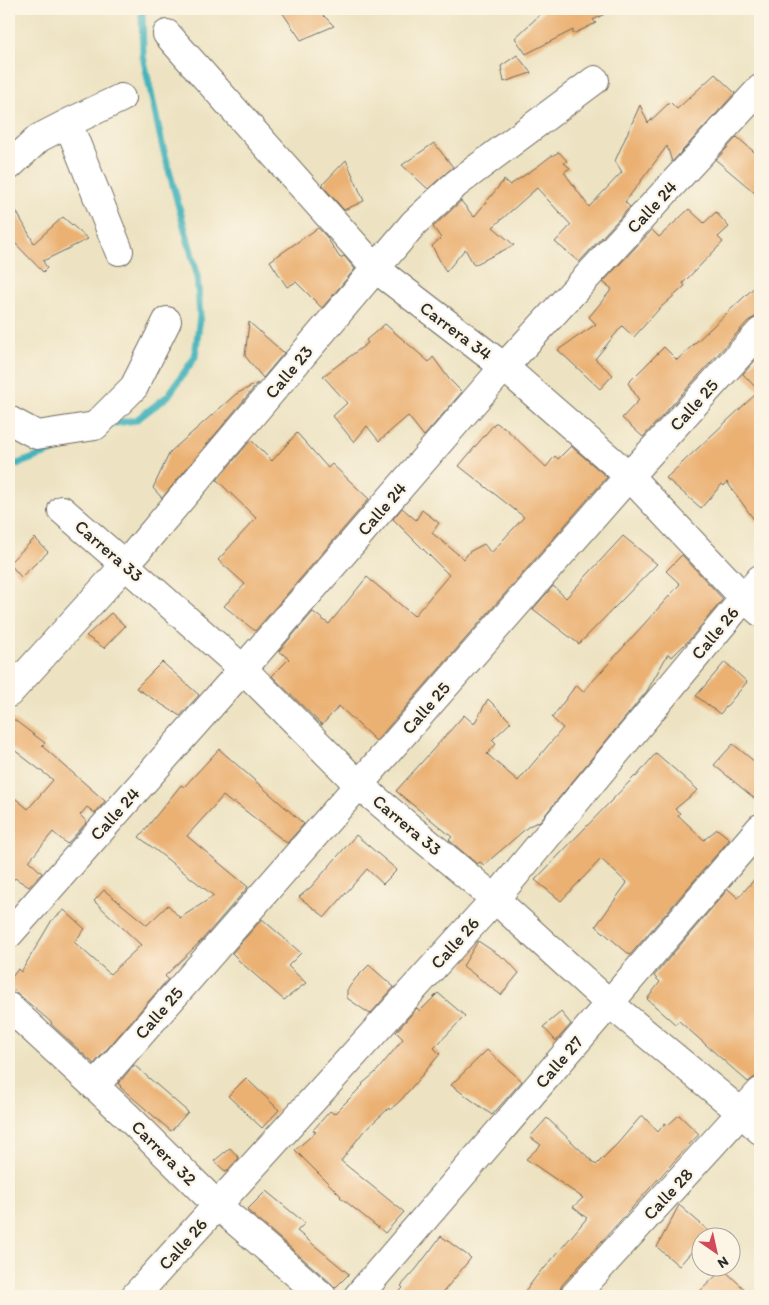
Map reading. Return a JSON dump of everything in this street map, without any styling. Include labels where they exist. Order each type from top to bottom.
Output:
[{"type":"street","name":"Carrera 34","points":[[167,34],[376,269],[504,368],[629,476],[755,596]]},
{"type":"street","name":"Calle 23","points":[[9,693],[125,565],[414,224],[456,184],[595,80]]},
{"type":"street","name":"Calle 24","points":[[9,934],[243,670],[504,368],[760,89]]},
{"type":"street","points":[[9,166],[39,138],[121,98]]},
{"type":"street","points":[[68,123],[119,251]]},
{"type":"street","points":[[9,420],[37,435],[95,426],[134,387],[167,321]]},
{"type":"street","name":"Calle 25","points":[[95,1086],[629,476],[760,332]]},
{"type":"street","name":"Carrera 33","points":[[62,510],[243,670],[359,785],[495,898],[609,1004],[751,1122]]},
{"type":"street","name":"Calle 26","points":[[135,1296],[495,898],[755,596]]},
{"type":"street","name":"Calle 27","points":[[358,1296],[760,828]]},
{"type":"street","name":"Carrera 32","points":[[9,1007],[127,1116],[217,1205],[322,1296]]},
{"type":"street","name":"Calle 28","points":[[574,1296],[751,1122],[760,1092]]},
{"type":"building","points":[[280,9],[317,9],[334,26],[301,40]]},
{"type":"building","points":[[546,9],[614,9],[593,20],[596,23],[573,34],[573,30],[526,54],[515,38]]},
{"type":"building","points":[[517,55],[531,73],[504,82],[501,66]]},
{"type":"building","points":[[715,74],[735,93],[672,162],[667,146],[625,202],[630,207],[579,262],[555,242],[571,225],[537,188],[493,227],[514,245],[474,265],[465,249],[446,272],[432,246],[441,238],[433,227],[461,201],[474,217],[504,180],[510,185],[559,152],[567,161],[564,163],[570,168],[564,172],[589,207],[622,172],[615,161],[640,105],[648,123],[670,102],[677,109]]},
{"type":"building","points":[[737,137],[760,157],[760,197],[716,160]]},
{"type":"building","points":[[434,143],[453,167],[428,189],[402,165]]},
{"type":"building","points":[[346,160],[364,201],[344,210],[322,185]]},
{"type":"building","points":[[9,198],[34,243],[63,217],[88,239],[43,261],[47,268],[43,272],[9,237]]},
{"type":"building","points":[[689,209],[704,223],[716,212],[729,227],[718,237],[723,242],[683,283],[685,286],[660,308],[634,337],[622,326],[595,359],[613,375],[600,389],[558,350],[596,324],[589,317],[612,289],[603,282],[652,230],[659,237]]},
{"type":"building","points":[[318,228],[326,236],[340,258],[344,256],[355,269],[322,308],[296,282],[287,287],[270,261]]},
{"type":"building","points":[[760,282],[760,317],[755,317],[748,321],[643,437],[622,418],[639,400],[628,383],[664,347],[677,360]]},
{"type":"building","points":[[249,322],[284,353],[263,378],[245,356]]},
{"type":"building","points":[[385,324],[429,362],[433,357],[449,379],[462,392],[424,436],[408,416],[379,441],[367,426],[354,442],[333,416],[347,403],[323,376],[368,343],[366,340]]},
{"type":"building","points":[[760,355],[760,528],[727,482],[724,486],[722,484],[701,508],[666,478],[759,391],[743,374]]},
{"type":"building","points":[[258,383],[162,498],[153,488],[170,452],[236,394]]},
{"type":"building","points":[[495,423],[503,426],[546,467],[555,456],[558,459],[571,446],[607,477],[376,741],[339,706],[322,725],[272,676],[289,659],[279,651],[313,612],[329,624],[367,577],[414,616],[449,575],[393,519],[402,508],[416,520],[422,510],[439,523],[432,533],[464,559],[469,552],[484,544],[491,553],[524,517],[459,466]]},
{"type":"building","points":[[297,433],[328,468],[332,464],[369,499],[255,631],[224,606],[245,584],[218,560],[256,518],[217,480],[251,440],[272,461]]},
{"type":"building","points":[[623,536],[657,564],[579,644],[533,609],[553,586],[566,598]]},
{"type":"building","points":[[35,538],[48,552],[21,577],[9,563]]},
{"type":"building","points":[[682,555],[723,599],[690,639],[672,657],[668,654],[647,691],[540,821],[529,826],[484,865],[480,862],[477,864],[449,840],[452,837],[396,791],[464,715],[474,724],[488,699],[511,722],[492,740],[496,744],[487,754],[518,781],[563,728],[552,718],[576,685],[583,692],[680,584],[666,571]]},
{"type":"building","points":[[111,613],[125,626],[104,648],[86,636]]},
{"type":"building","points":[[162,662],[199,695],[180,716],[136,688]]},
{"type":"building","points":[[725,662],[747,682],[720,714],[696,696]]},
{"type":"building","points":[[9,716],[45,743],[42,746],[105,801],[95,813],[87,807],[80,815],[87,822],[67,844],[53,832],[29,861],[42,873],[29,887],[15,878],[9,885],[9,793],[28,809],[53,780],[9,746]]},
{"type":"building","points":[[733,744],[760,766],[760,803],[714,765]]},
{"type":"building","points":[[219,749],[304,824],[287,843],[234,802],[233,804],[223,796],[187,836],[248,887],[201,941],[165,976],[168,979],[94,1064],[52,1023],[9,986],[9,981],[18,969],[21,972],[52,920],[64,910],[85,929],[74,942],[110,974],[141,945],[94,901],[104,890],[147,925],[168,905],[180,918],[214,896],[139,837],[181,785],[184,787]]},
{"type":"building","points":[[656,753],[698,790],[675,809],[680,813],[678,815],[704,840],[717,829],[730,839],[630,955],[596,926],[627,883],[601,859],[561,901],[535,880],[636,777]]},
{"type":"building","points":[[356,835],[397,870],[383,884],[367,869],[325,917],[299,897],[311,887]]},
{"type":"building","points":[[760,873],[760,1077],[755,1077],[748,1082],[679,1021],[675,1024],[647,999],[660,982],[654,976],[728,889],[738,898]]},
{"type":"building","points":[[262,919],[301,953],[288,966],[306,983],[284,1000],[232,953]]},
{"type":"building","points":[[478,941],[508,961],[519,973],[501,995],[463,966]]},
{"type":"building","points":[[369,965],[394,987],[370,1014],[347,998],[347,990]]},
{"type":"building","points":[[438,993],[465,1016],[434,1048],[440,1054],[400,1101],[390,1110],[389,1108],[363,1132],[341,1161],[404,1212],[385,1233],[340,1197],[295,1150],[316,1132],[313,1130],[330,1111],[334,1114],[376,1072],[403,1039],[396,1032],[417,1008],[420,1011]]},
{"type":"building","points":[[561,1012],[571,1024],[556,1041],[543,1027]]},
{"type":"building","points":[[487,1050],[522,1081],[492,1115],[451,1085]]},
{"type":"building","points":[[134,1065],[188,1112],[171,1131],[118,1084]]},
{"type":"building","points":[[246,1078],[279,1110],[262,1128],[228,1096]]},
{"type":"building","points":[[642,1115],[658,1132],[665,1123],[668,1125],[679,1115],[699,1134],[562,1285],[559,1296],[521,1296],[587,1218],[573,1207],[583,1198],[526,1159],[541,1145],[530,1137],[547,1118],[596,1165]]},
{"type":"building","points":[[230,1148],[239,1158],[226,1172],[214,1161]]},
{"type":"building","points":[[266,1191],[305,1223],[297,1231],[349,1274],[335,1288],[247,1210]]},
{"type":"building","points":[[679,1205],[706,1228],[692,1228],[692,1251],[679,1266],[657,1247]]},
{"type":"building","points":[[441,1236],[471,1258],[440,1296],[395,1296],[403,1288],[401,1286]]},
{"type":"building","points":[[714,1278],[733,1278],[752,1296],[695,1296]]},
{"type":"waterway","points":[[109,424],[136,420],[168,396],[195,357],[200,316],[197,274],[162,144],[143,56],[142,9]]},
{"type":"waterway","points":[[9,467],[53,451],[70,441]]}]
